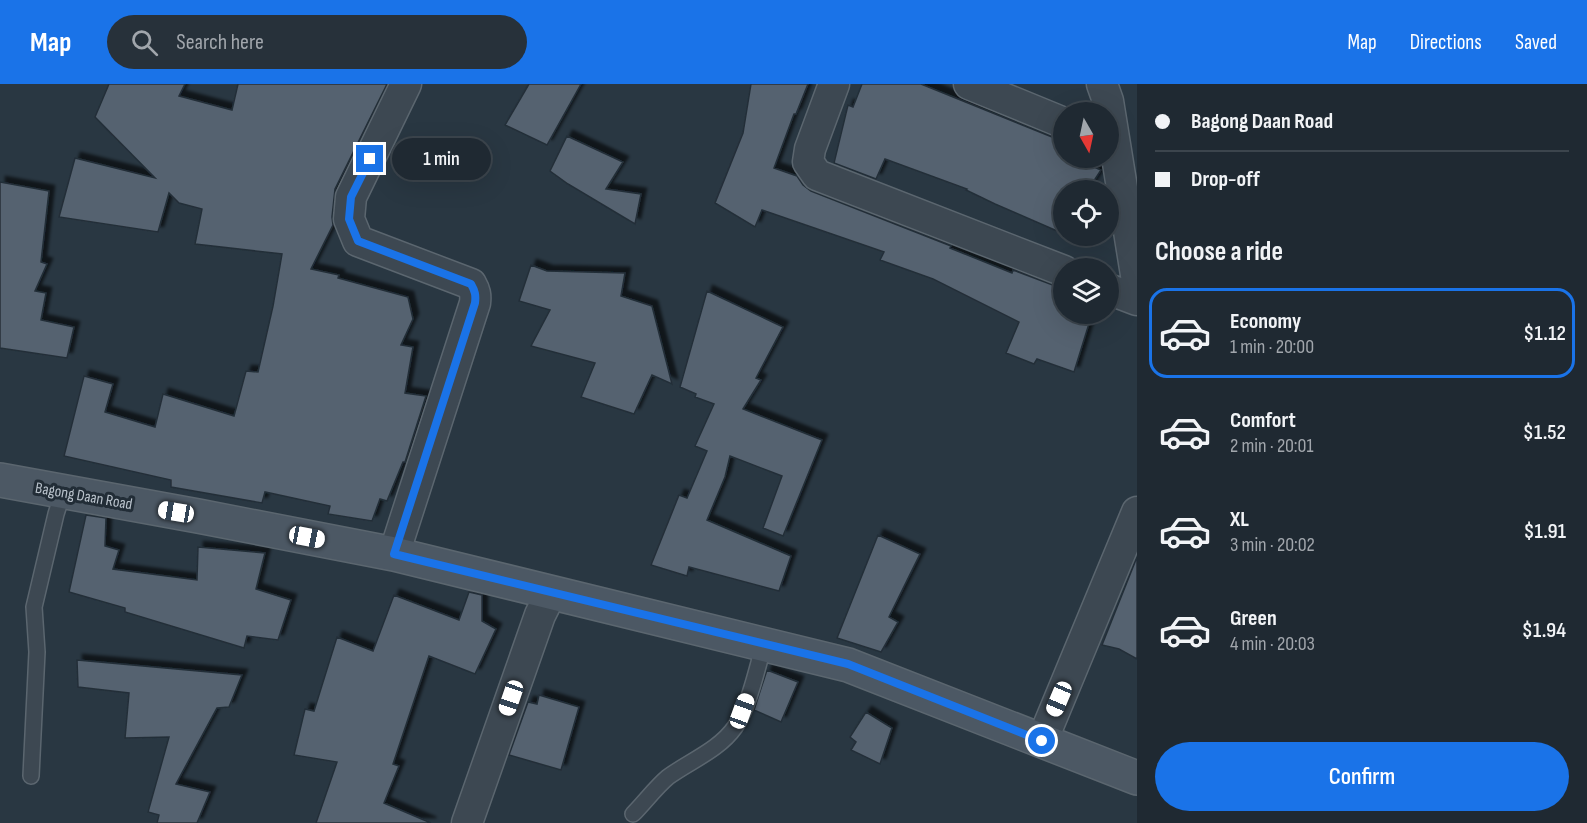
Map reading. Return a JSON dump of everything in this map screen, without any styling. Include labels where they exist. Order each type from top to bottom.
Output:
[{"type":"street","points":[[394,554],[476,296],[471,284],[358,241],[349,219],[351,197],[406,84]]},
{"type":"street","points":[[834,84],[809,155],[808,162],[817,175],[1053,267]]},
{"type":"street","points":[[969,84],[1053,118]]},
{"type":"street","points":[[1102,84],[1108,102]]},
{"type":"street","points":[[1116,168],[1137,281]]},
{"type":"street","points":[[1119,293],[1137,300]]},
{"type":"street","name":"Bagong Daan Road","points":[[0,480],[394,554],[848,664],[1137,778]]},
{"type":"street","points":[[1042,741],[1137,512]]},
{"type":"street","points":[[467,823],[540,615],[551,592]]},
{"type":"lane","points":[[31,776],[37,652],[34,607],[63,492]]},
{"type":"lane","points":[[633,814],[666,779],[713,749],[735,727],[750,691],[764,644]]},
{"type":"building","points":[[109,84],[185,84],[179,96],[232,110],[238,84],[387,84],[335,189],[333,225],[311,269],[339,275],[338,278],[408,297],[413,319],[401,345],[413,347],[405,393],[426,396],[405,462],[403,462],[387,501],[380,499],[372,521],[328,514],[330,506],[265,492],[262,503],[171,487],[171,480],[64,456],[84,376],[113,384],[105,412],[155,427],[163,394],[234,416],[246,371],[258,372],[282,254],[195,244],[202,209],[179,203],[169,193],[158,232],[59,217],[75,158],[155,178],[95,117]]},
{"type":"building","points":[[529,84],[581,84],[547,145],[505,125]]},
{"type":"building","points":[[751,84],[808,84],[774,168],[797,176],[811,191],[951,246],[950,248],[1012,273],[1013,270],[1053,285],[1053,324],[1089,324],[1074,372],[1037,359],[1034,364],[1006,353],[1019,322],[933,279],[880,260],[884,252],[762,210],[755,227],[715,203],[743,133]]},
{"type":"building","points":[[862,84],[921,84],[1053,137],[1053,168],[1096,168],[1101,170],[1094,180],[1053,180],[1053,229],[967,189],[885,159],[876,179],[834,163],[848,105],[853,107]]},
{"type":"building","points":[[567,136],[623,162],[606,189],[641,194],[635,224],[550,171]]},
{"type":"building","points":[[0,182],[49,191],[41,262],[47,264],[35,291],[46,293],[41,320],[74,327],[67,358],[0,348]]},
{"type":"building","points":[[531,265],[547,271],[625,273],[621,296],[652,306],[672,384],[652,375],[634,414],[581,397],[595,363],[531,346],[550,310],[519,301]]},
{"type":"building","points":[[707,291],[783,327],[756,378],[761,380],[743,409],[822,440],[783,536],[763,528],[782,476],[730,456],[725,477],[707,520],[791,556],[779,591],[689,567],[687,576],[651,565],[679,495],[687,498],[707,451],[695,446],[714,404],[695,397],[696,394],[680,387]]},
{"type":"building","points":[[86,515],[106,518],[105,546],[119,550],[113,569],[197,580],[198,547],[265,553],[256,589],[291,600],[278,640],[247,636],[244,648],[125,612],[125,608],[69,592]]},
{"type":"building","points":[[878,535],[920,554],[889,617],[898,622],[881,652],[837,638]]},
{"type":"building","points":[[1137,557],[1137,659],[1119,649],[1102,645]]},
{"type":"building","points":[[469,592],[482,595],[482,621],[496,629],[475,674],[429,656],[393,764],[399,766],[384,803],[431,823],[316,823],[337,762],[294,755],[305,709],[314,711],[337,637],[373,651],[394,595],[459,620]]},
{"type":"building","points":[[77,660],[242,675],[229,707],[217,708],[176,784],[210,792],[197,823],[157,823],[159,815],[148,812],[169,737],[125,738],[129,693],[78,687]]},
{"type":"building","points":[[767,670],[798,682],[781,722],[754,710]]},
{"type":"building","points":[[539,695],[579,707],[561,770],[509,755],[528,702],[537,704]]},
{"type":"building","points":[[866,712],[892,728],[880,764],[851,750],[856,742],[850,737]]},
{"type":"route","points":[[370,159],[351,197],[349,219],[358,241],[471,284],[476,296],[394,554],[848,664],[1042,741]]}]
